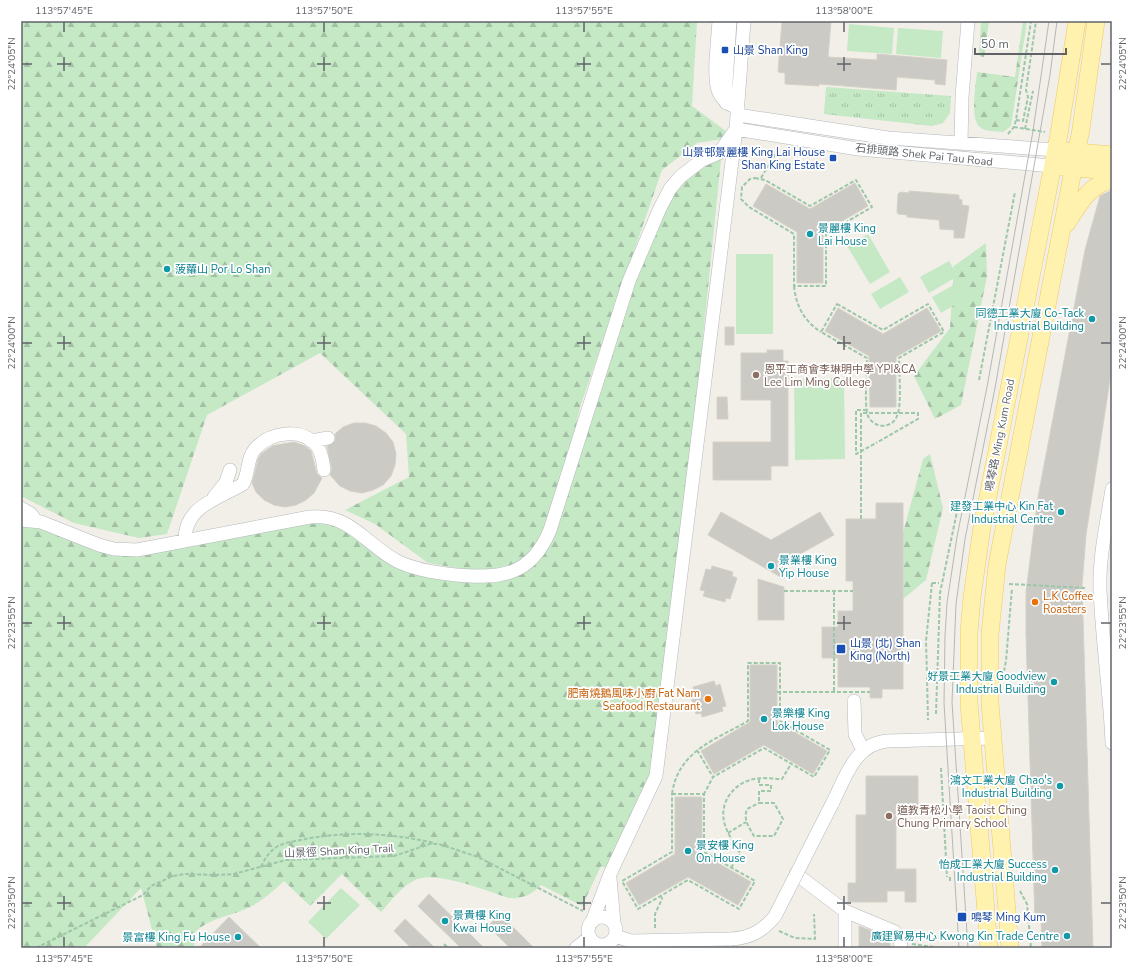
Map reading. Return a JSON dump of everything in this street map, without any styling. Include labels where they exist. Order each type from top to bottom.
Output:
[{"type":"main road","name":"鳴琴路 Ming Kum Road","points":[[989,948],[971,739],[968,654],[976,562],[1054,158],[1077,21]]},
{"type":"main road","name":"鳴琴路 Ming Kum Road","points":[[1010,948],[992,738],[989,669],[992,600],[996,565],[1076,160],[1096,21]]},
{"type":"main road","name":"石排頭路 Shek Pai Tau Road","points":[[1076,160],[1112,154]]},
{"type":"main road","name":"石排頭路 Shek Pai Tau Road","points":[[1054,158],[1076,160],[1112,171]]},
{"type":"main road","points":[[1062,230],[1094,186],[1112,179]]},
{"type":"street","points":[[718,21],[715,81],[718,93],[734,109]]},
{"type":"street","points":[[610,874],[615,930],[605,944],[596,943],[590,937],[589,932],[592,922],[610,874],[656,776],[736,130],[734,109],[726,82],[730,21]]},
{"type":"street","points":[[734,109],[744,21]]},
{"type":"street","points":[[961,144],[962,98],[968,21]]},
{"type":"street","name":"石排頭路 Shek Pai Tau Road","points":[[734,109],[846,133],[961,144],[1054,158]]},
{"type":"street","points":[[21,520],[36,521],[114,549],[137,550],[322,517],[335,518],[343,522],[381,551],[399,562],[429,571],[489,577],[508,574],[528,564],[540,550],[550,530],[629,281],[660,208],[670,189],[680,177],[702,160],[719,153],[736,130]]},
{"type":"street","name":"石排頭路 Shek Pai Tau Road","points":[[736,130],[858,149],[1054,158]]},
{"type":"street","points":[[185,541],[187,522],[198,509],[243,484],[254,450],[271,437],[281,434],[296,435],[311,441],[320,450],[324,470]]},
{"type":"street","points":[[311,441],[328,438]]},
{"type":"street","points":[[211,501],[226,482],[230,470]]},
{"type":"street","points":[[1112,489],[1103,549],[1100,588],[1111,701],[1112,743]]},
{"type":"street","points":[[21,508],[31,514],[36,521]]},
{"type":"street","points":[[854,701],[855,734],[863,750]]},
{"type":"street","points":[[592,922],[602,917],[611,920],[615,930],[631,941],[686,944],[748,937],[769,923],[796,874],[854,760],[863,750],[881,741],[992,738]]},
{"type":"street","points":[[796,874],[845,911],[895,932],[905,946]]},
{"type":"street","points":[[845,911],[845,948]]},
{"type":"street","points":[[576,948],[590,937]]},
{"type":"path","points":[[1003,135],[1012,131],[1016,120],[1031,21]]},
{"type":"path","points":[[1016,120],[1023,121],[1028,97],[1026,90],[1036,21]]},
{"type":"path","points":[[1025,129],[1033,91]]},
{"type":"path","points":[[1014,127],[1044,132],[1047,131]]},
{"type":"path","points":[[761,178],[779,148]]},
{"type":"path","points":[[794,286],[826,286],[826,234],[872,207],[856,180],[810,206],[761,178],[755,178],[745,183],[742,188],[742,199],[749,207],[794,234],[794,286],[797,304],[806,320],[821,332],[867,358],[867,410],[868,416],[875,424],[886,426],[895,420],[899,410],[899,358],[944,332],[928,304],[883,330],[837,304],[821,332]]},
{"type":"path","points":[[979,380],[1015,192]]},
{"type":"path","points":[[861,519],[861,413],[918,413],[918,419],[876,443],[856,454],[856,410],[867,410]]},
{"type":"path","points":[[936,714],[940,593],[958,502]]},
{"type":"path","points":[[928,720],[926,641],[932,583],[939,583]]},
{"type":"path","points":[[927,676],[1003,676],[1006,660],[1013,584],[1086,588]]},
{"type":"path","points":[[784,591],[853,591]]},
{"type":"path","points":[[834,591],[834,692]]},
{"type":"path","points":[[748,663],[780,663],[780,721],[830,750],[814,777],[764,748],[713,777],[704,794],[704,852],[755,882],[739,909],[688,880],[638,909],[622,882],[672,852],[672,794],[680,769],[690,755],[697,750],[748,721],[748,663]]},
{"type":"path","points":[[777,692],[870,692]]},
{"type":"path","points":[[697,750],[713,777]]},
{"type":"path","points":[[731,868],[740,853],[725,826],[724,810],[729,795],[741,784],[759,779],[782,779],[791,764]]},
{"type":"path","points":[[940,768],[948,877],[950,883]]},
{"type":"path","points":[[759,779],[759,785],[771,785],[771,791],[759,791],[759,803]]},
{"type":"path","points":[[672,794],[704,794]]},
{"type":"path","points":[[759,803],[774,803],[783,819],[774,836],[754,836],[746,822],[745,818],[748,809],[759,803]]},
{"type":"path","points":[[728,833],[746,822]]},
{"type":"path","name":"山景徑 Shan King Trail","points":[[262,867],[265,858],[280,845],[321,836],[354,834],[386,835],[439,844],[478,857],[583,911]]},
{"type":"path","name":"山景徑 Shan King Trail","points":[[36,948],[143,895],[151,886],[173,876],[185,874],[234,874],[286,860],[394,856],[408,852],[422,845],[439,844]]},
{"type":"path","points":[[655,930],[655,914],[662,899],[661,896]]},
{"type":"path","points":[[774,929],[795,938],[814,939],[814,914]]},
{"type":"path","points":[[444,944],[448,948]]},
{"type":"path","points":[[905,946],[940,948]]},
{"type":"green space","points":[[21,21],[697,21],[692,106],[734,137],[697,143],[662,170],[580,407],[556,520],[537,550],[508,567],[474,571],[428,563],[375,524],[345,510],[409,477],[406,434],[320,353],[207,415],[167,534],[139,538],[74,523],[21,496]]},
{"type":"green space","points":[[981,21],[989,21],[984,57],[979,56]]},
{"type":"green space","points":[[1023,21],[1027,21],[1011,126],[1003,132],[983,129],[977,124],[974,110],[977,72],[1015,77]]},
{"type":"green space","points":[[849,24],[894,28],[892,54],[847,51]]},
{"type":"green space","points":[[898,28],[943,31],[941,58],[896,54]]},
{"type":"green space","points":[[826,87],[951,96],[950,113],[943,123],[932,126],[824,114]]},
{"type":"green space","points":[[721,159],[695,417],[651,774],[606,868],[601,866],[582,906],[541,885],[526,896],[509,898],[448,879],[424,878],[415,880],[406,886],[381,912],[342,874],[310,906],[284,881],[270,894],[249,908],[212,921],[201,927],[195,932],[194,948],[157,948],[141,888],[84,948],[21,948],[21,526],[40,528],[97,550],[311,523],[328,523],[344,529],[378,555],[473,582],[499,581],[511,578],[521,573],[531,567],[540,558],[554,537],[634,283],[672,196],[682,184],[694,174]]},
{"type":"green space","points":[[868,234],[890,272],[870,284],[847,246]]},
{"type":"green space","points":[[986,243],[987,276],[961,405],[935,419],[914,376],[950,328],[954,266]]},
{"type":"green space","points":[[736,254],[773,254],[773,334],[736,334]]},
{"type":"green space","points":[[949,261],[958,276],[929,293],[920,277]]},
{"type":"green space","points":[[900,277],[909,292],[880,309],[871,294]]},
{"type":"green space","points":[[961,281],[970,296],[941,313],[932,297]]},
{"type":"green space","points":[[844,378],[845,459],[795,460],[794,379]]},
{"type":"green space","points":[[930,454],[943,508],[926,580],[903,599],[903,533],[923,459]]},
{"type":"green space","points":[[341,888],[360,905],[326,939],[308,922]]},
{"type":"building","points":[[782,21],[831,21],[828,57],[877,60],[877,54],[947,60],[945,85],[935,84],[935,80],[897,77],[896,90],[819,84],[819,86],[785,84],[785,73],[778,72]]},
{"type":"building","name":"景麗樓 King Lai House","points":[[855,183],[868,206],[823,232],[823,283],[797,283],[797,232],[753,206],[766,184],[810,209]]},
{"type":"building","points":[[1112,190],[1112,367],[1086,535],[1082,585],[1093,948],[1042,948],[1041,920],[1035,920],[1026,592],[1038,497],[1085,250],[1100,196]]},
{"type":"building","points":[[909,191],[959,195],[959,199],[962,200],[962,205],[969,206],[964,238],[954,238],[954,230],[940,229],[939,220],[907,217],[907,215],[898,214],[898,194],[900,192],[909,193]]},
{"type":"building","points":[[838,308],[883,334],[927,308],[941,331],[896,357],[896,407],[870,407],[869,356],[825,331]]},
{"type":"building","points":[[725,327],[734,327],[734,345],[725,345]]},
{"type":"building","points":[[767,350],[783,350],[783,361],[788,361],[788,466],[771,466],[771,480],[713,480],[713,442],[771,442],[771,400],[741,400],[741,353],[767,353]]},
{"type":"building","points":[[717,397],[727,397],[728,419],[717,419]]},
{"type":"building","points":[[354,423],[365,423],[376,426],[386,433],[393,442],[396,454],[395,465],[391,476],[383,485],[362,493],[350,491],[340,486],[330,475],[332,469],[327,446],[335,441],[335,434],[343,427]]},
{"type":"building","points":[[294,442],[305,446],[311,451],[317,474],[322,478],[314,493],[306,500],[296,505],[285,507],[274,505],[264,500],[256,492],[252,483],[258,460],[261,454],[272,446]]},
{"type":"building","points":[[876,503],[903,503],[903,689],[882,689],[882,698],[870,698],[870,687],[838,687],[838,658],[822,658],[822,627],[838,627],[838,611],[853,611],[853,581],[846,581],[846,519],[876,519]]},
{"type":"building","name":"景業樓 King Yip House","points":[[721,512],[771,540],[820,512],[834,535],[784,563],[784,579],[708,535]]},
{"type":"building","points":[[712,566],[733,572],[732,576],[737,578],[730,599],[726,598],[725,602],[703,596],[705,591],[700,590],[706,569],[711,570]]},
{"type":"building","points":[[758,579],[784,587],[784,620],[758,620]]},
{"type":"building","name":"景樂樓 King Lok House","points":[[750,665],[777,665],[777,722],[827,751],[813,774],[764,745],[714,774],[701,751],[750,722]]},
{"type":"building","name":"肥南燒鵝風味小廚 Fat Nam Seafood Restaurant","points":[[714,681],[716,686],[720,684],[726,706],[722,707],[723,711],[702,717],[701,713],[696,714],[690,693],[694,692],[693,687]]},
{"type":"building","points":[[866,776],[918,776],[918,810],[896,810],[896,869],[916,869],[916,902],[905,902],[905,891],[887,891],[887,902],[848,902],[848,883],[856,883],[856,815],[866,815]]},
{"type":"building","name":"景安樓 King On House","points":[[675,797],[702,797],[702,854],[751,882],[738,905],[688,877],[639,905],[626,883],[675,854]]},
{"type":"building","points":[[429,894],[484,948],[461,948],[418,906]]},
{"type":"building","name":"景貴樓 King Kwai House","points":[[500,914],[534,948],[510,948],[488,926]]},
{"type":"building","name":"景富樓 King Fu House","points":[[229,917],[261,948],[199,948]]},
{"type":"building","points":[[405,919],[435,948],[411,948],[394,931]]},
{"type":"building","points":[[859,926],[890,938],[890,948],[859,948]]},
{"type":"tram line","points":[[959,948],[944,703],[947,603],[957,537],[987,387],[1033,131],[1049,21]]},
{"type":"tram line","points":[[968,948],[952,702],[956,604],[965,539],[995,388],[1050,75],[1057,21]]},
{"type":"place","name":"山景 Shan King","points":[[725,50]]},
{"type":"place","name":"山景邨景麗樓 King Lai House Shan King Estate","points":[[833,158]]},
{"type":"place","name":"景麗樓 King Lai House","points":[[810,234]]},
{"type":"place","name":"菠蘿山 Por Lo Shan","points":[[167,269]]},
{"type":"place","name":"同德工業大廈 Co-Tack Industrial Building","points":[[1092,319]]},
{"type":"place","name":"恩平工商會李琳明中學 YPI&CA Lee Lim Ming College","points":[[756,375]]},
{"type":"place","name":"建發工業中心 Kin Fat Industrial Centre","points":[[1061,512]]},
{"type":"place","name":"景業樓 King Yip House","points":[[771,566]]},
{"type":"place","name":"L.K Coffee Roasters","points":[[1035,602]]},
{"type":"place","name":"山景 (北) Shan King (North)","points":[[841,649]]},
{"type":"place","name":"好景工業大廈 Goodview Industrial Building","points":[[1054,682]]},
{"type":"place","name":"肥南燒鵝風味小廚 Fat Nam Seafood Restaurant","points":[[708,699]]},
{"type":"place","name":"景樂樓 King Lok House","points":[[764,719]]},
{"type":"place","name":"鴻文工業大廈 Chao's Industrial Building","points":[[1060,786]]},
{"type":"place","name":"道教青松小學 Taoist Ching Chung Primary School","points":[[889,816]]},
{"type":"place","name":"景安樓 King On House","points":[[688,851]]},
{"type":"place","name":"怡成工業大廈 Success Industrial Building","points":[[1055,870]]},
{"type":"place","name":"鳴琴 Ming Kum","points":[[962,917]]},
{"type":"place","name":"景貴樓 King Kwai House","points":[[445,921]]},
{"type":"place","name":"廣建貿易中心 Kwong Kin Trade Centre","points":[[1067,936]]},
{"type":"place","name":"景富樓 King Fu House","points":[[238,937]]}]
